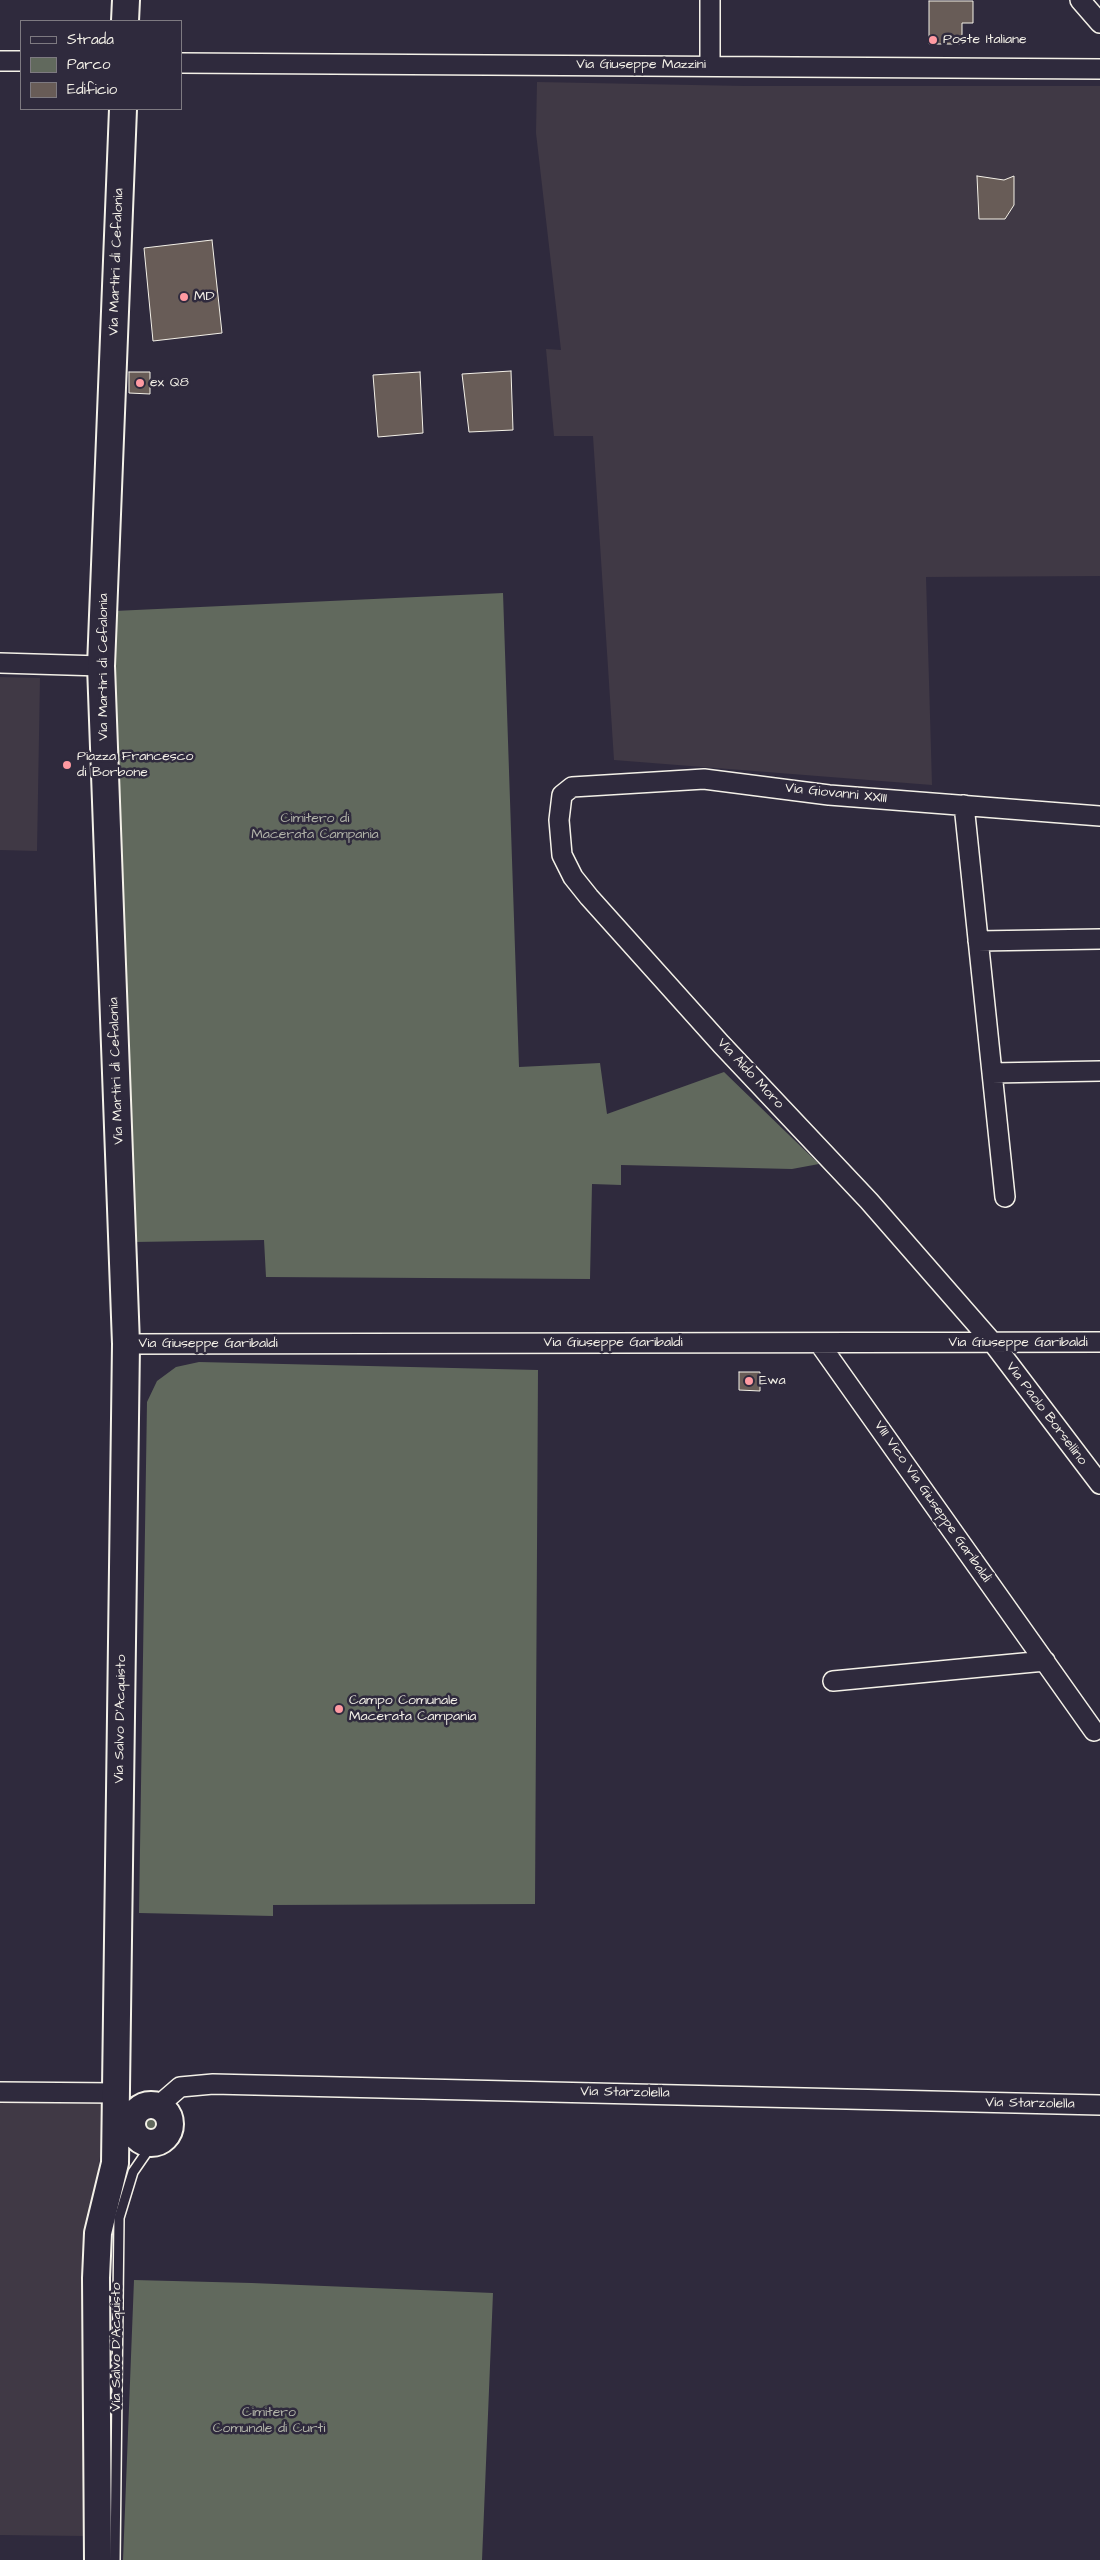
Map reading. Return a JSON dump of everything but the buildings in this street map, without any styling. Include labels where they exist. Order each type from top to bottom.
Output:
[{"type":"street","points":[[125,20],[126,0]]},
{"type":"street","points":[[710,0],[710,65]]},
{"type":"street","points":[[1080,0],[1100,23]]},
{"type":"street","points":[[0,61],[20,61]]},
{"type":"street","name":"Via Giuseppe Mazzini","points":[[182,63],[1100,68]]},
{"type":"street","name":"Via Martiri di Cefalonia","points":[[122,110],[102,666],[126,1344]]},
{"type":"street","points":[[0,663],[102,666]]},
{"type":"street","name":"Via Giovanni XXIII","points":[[572,787],[704,779],[829,795],[1100,816]]},
{"type":"street","name":"Via Aldo Moro","points":[[572,787],[562,796],[559,820],[562,855],[573,877],[721,1044],[869,1201],[993,1343]]},
{"type":"street","points":[[964,805],[1005,1197]]},
{"type":"street","points":[[978,941],[1100,939]]},
{"type":"street","points":[[992,1073],[1100,1071]]},
{"type":"street","name":"Via Giuseppe Garibaldi","points":[[126,1344],[1100,1342]]},
{"type":"street","name":"VIII Vico Via Giuseppe Garibaldi","points":[[818,1343],[1094,1730]]},
{"type":"street","name":"Via Paolo Borsellino","points":[[993,1343],[1100,1484]]},
{"type":"street","name":"Via Salvo D'Acquisto","points":[[98,2560],[98,2233],[115,2163],[126,1344]]},
{"type":"street","points":[[833,1681],[1045,1661]]},
{"type":"street","name":"Via Starzolella","points":[[146,2123],[180,2087],[213,2084],[1100,2105]]},
{"type":"street","points":[[0,2092],[116,2093],[146,2123]]},
{"type":"street","name":"Via Salvo D'Acquisto","points":[[115,2163],[146,2123]]},
{"type":"lane","name":"Via Salvo D'Acquisto","points":[[115,2560],[119,2218],[134,2172],[146,2123]]},
{"type":"shaded area","points":[[537,82],[745,86],[1100,86],[1100,576],[926,577],[932,785],[614,760],[593,436],[554,436],[546,349],[561,350],[536,133]]},
{"type":"shaded area","points":[[0,677],[40,678],[37,851],[0,850]]},
{"type":"shaded area","points":[[0,2095],[108,2095],[90,2234],[85,2536],[0,2535]]},
{"type":"green space","name":"Cimitero di Macerata Campania","points":[[503,593],[519,1067],[600,1063],[607,1114],[724,1072],[819,1164],[792,1169],[621,1165],[621,1185],[592,1184],[590,1279],[266,1277],[264,1240],[134,1242],[113,743],[114,611]]},
{"type":"green space","name":"Campo Comunale Macerata Campania","points":[[199,1362],[538,1370],[535,1904],[273,1905],[273,1916],[139,1913],[147,1402],[157,1381],[176,1367]]},
{"type":"green space","points":[[151,2110],[161,2114],[165,2124],[161,2134],[151,2138],[141,2134],[137,2124],[141,2114]]},
{"type":"green space","name":"Cimitero Comunale di Curti","points":[[134,2280],[493,2293],[482,2560],[123,2560]]},
{"type":"place","name":"Poste Italiane","points":[[933,40]]},
{"type":"place","name":"MD","points":[[184,297]]},
{"type":"place","name":"ex Q8","points":[[140,383]]},
{"type":"place","name":"Piazza Francesco di Borbone","points":[[67,765]]},
{"type":"place","name":"Ewa","points":[[749,1381]]},
{"type":"place","name":"Campo Comunale Macerata Campania","points":[[339,1709]]}]
